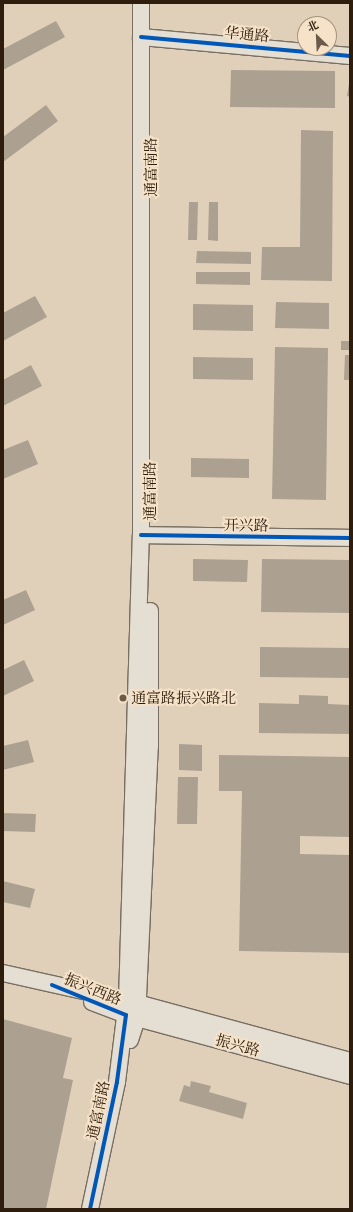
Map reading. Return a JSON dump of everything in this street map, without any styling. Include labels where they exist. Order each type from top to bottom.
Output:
[{"type":"main road","name":"通富南路","points":[[90,1209],[132,1009],[150,746],[145,535],[146,37],[141,3]]},
{"type":"main road","name":"通富南路","points":[[146,37],[152,3]]},
{"type":"main road","name":"华通路","points":[[146,37],[350,56]]},
{"type":"main road","name":"开兴路","points":[[145,535],[350,538]]},
{"type":"main road","name":"振兴西路","points":[[3,973],[52,985],[132,1009]]},
{"type":"main road","name":"振兴路","points":[[132,1009],[350,1061]]},
{"type":"main road","name":"振兴路","points":[[132,1009],[350,1076]]},
{"type":"building","points":[[56,21],[65,37],[3,70],[3,49]]},
{"type":"building","points":[[231,70],[335,71],[335,108],[230,107]]},
{"type":"building","points":[[350,77],[350,97],[347,96]]},
{"type":"building","points":[[46,105],[58,121],[3,162],[3,137]]},
{"type":"building","points":[[301,130],[333,131],[332,281],[261,280],[262,247],[300,247]]},
{"type":"building","points":[[189,202],[198,202],[197,240],[188,240]]},
{"type":"building","points":[[209,202],[218,202],[218,241],[208,240]]},
{"type":"building","points":[[197,251],[251,252],[251,264],[196,263]]},
{"type":"building","points":[[196,272],[250,272],[250,285],[196,284]]},
{"type":"building","points":[[35,296],[47,317],[3,341],[3,313]]},
{"type":"building","points":[[276,302],[329,303],[329,329],[275,328]]},
{"type":"building","points":[[193,304],[253,305],[253,331],[193,330]]},
{"type":"building","points":[[341,341],[350,341],[350,350],[341,350]]},
{"type":"building","points":[[275,347],[328,348],[326,500],[272,499]]},
{"type":"building","points":[[345,355],[350,355],[350,380],[344,380]]},
{"type":"building","points":[[193,357],[253,358],[253,380],[193,379]]},
{"type":"building","points":[[31,365],[42,386],[3,406],[3,380]]},
{"type":"building","points":[[28,440],[38,464],[3,479],[3,450]]},
{"type":"building","points":[[191,458],[249,459],[249,478],[191,477]]},
{"type":"building","points":[[193,559],[248,560],[247,582],[193,581]]},
{"type":"building","points":[[262,559],[350,560],[350,613],[261,612]]},
{"type":"building","points":[[26,590],[35,610],[3,625],[3,600]]},
{"type":"building","points":[[260,647],[350,648],[350,678],[260,677]]},
{"type":"building","points":[[24,660],[34,681],[3,696],[3,670]]},
{"type":"building","points":[[299,695],[328,696],[328,704],[350,705],[350,734],[259,733],[259,703],[299,704]]},
{"type":"building","points":[[28,740],[34,762],[3,770],[3,746]]},
{"type":"building","points":[[179,744],[202,745],[202,771],[179,770]]},
{"type":"building","points":[[219,755],[350,757],[350,837],[300,836],[300,854],[350,855],[350,953],[239,951],[242,791],[219,791]]},
{"type":"building","points":[[178,777],[198,777],[197,824],[177,824]]},
{"type":"building","points":[[3,813],[36,814],[35,832],[3,831]]},
{"type":"building","points":[[3,881],[35,889],[30,908],[3,902]]},
{"type":"building","points":[[3,1019],[72,1038],[63,1078],[73,1080],[46,1209],[3,1209]]},
{"type":"building","points":[[191,1081],[211,1086],[209,1092],[247,1103],[243,1119],[179,1101],[184,1085],[190,1087]]},
{"type":"cycle path","points":[[141,37],[350,56]]},
{"type":"cycle path","points":[[141,535],[350,538]]},
{"type":"cycle path","points":[[52,985],[126,1015],[117,1082],[90,1209]]},
{"type":"place","name":"通富路振兴路北","points":[[123,698]]}]
